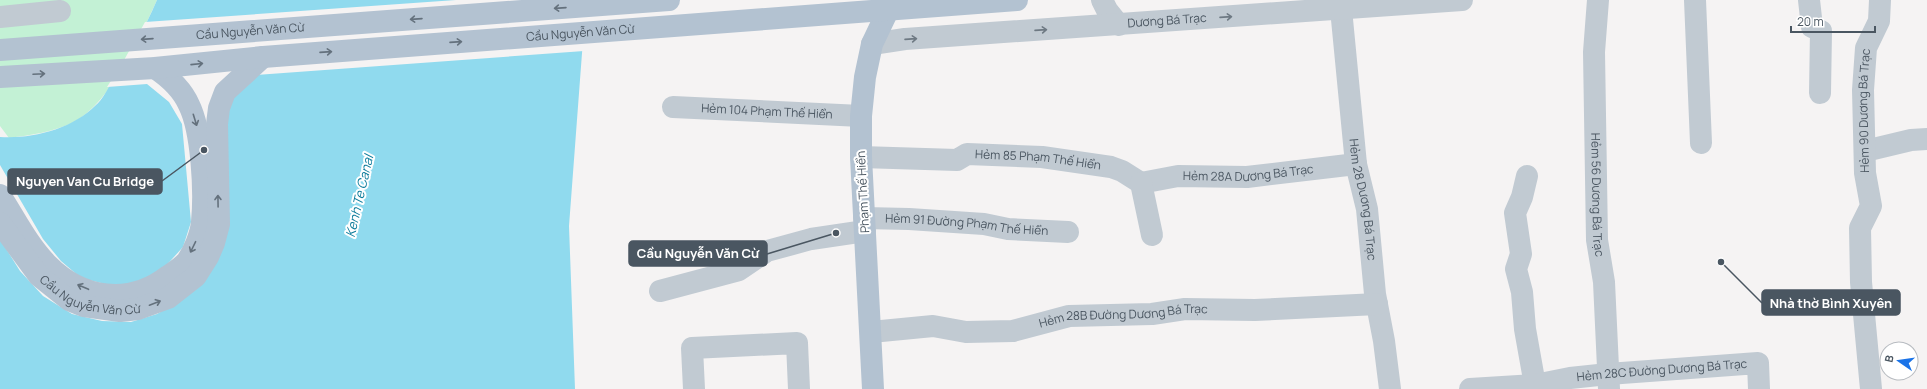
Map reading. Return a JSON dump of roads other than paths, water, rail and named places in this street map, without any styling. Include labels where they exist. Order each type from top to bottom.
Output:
[{"type":"main road","name":"Cầu Nguyễn Văn Cừ","points":[[0,50],[669,0]]},
{"type":"main road","name":"Phạm Thế Hiển","points":[[874,389],[861,157],[861,116],[865,77],[872,44],[893,0]]},
{"type":"main road","name":"Cầu Nguyễn Văn Cừ","points":[[0,77],[155,68],[263,57],[1017,0]]},
{"type":"main road","name":"Cầu Nguyễn Văn Cừ","points":[[0,223],[25,259],[39,276],[69,300],[84,306],[120,311],[138,309],[168,298],[196,276],[208,257],[214,243],[219,224],[218,108],[225,92],[263,57]]},
{"type":"main road","name":"Cầu Nguyễn Văn Cừ","points":[[0,195],[37,252],[61,276],[81,287],[109,295],[121,296],[140,292],[157,285],[171,274],[186,261],[196,244],[202,223],[202,176],[196,121],[180,89],[168,77],[155,68]]},
{"type":"street","points":[[1102,0],[1107,10],[1119,25]]},
{"type":"street","name":"Dương Bá Trạc","points":[[872,44],[904,39],[1462,0]]},
{"type":"street","name":"Hẻm 56 Dương Bá Trạc","points":[[1598,0],[1594,52],[1597,240],[1604,282],[1609,382]]},
{"type":"street","points":[[1695,0],[1701,143]]},
{"type":"street","points":[[1810,0],[1812,27],[1821,31],[1820,93]]},
{"type":"street","name":"Hẻm 90 Dương Bá Trạc","points":[[1871,389],[1861,282],[1860,228],[1871,206],[1865,173],[1863,90],[1866,48],[1879,21],[1880,0]]},
{"type":"street","name":"Hẻm 28 Dương Bá Trạc","points":[[1341,9],[1356,164],[1367,208],[1377,304],[1384,341],[1390,389]]},
{"type":"street","points":[[0,18],[60,11]]},
{"type":"street","name":"Hẻm 104 Phạm Thế Hiển","points":[[674,107],[861,116]]},
{"type":"street","points":[[1865,151],[1911,140],[1927,139]]},
{"type":"street","name":"Hẻm 85 Phạm Thế Hiển","points":[[861,157],[956,160],[967,154],[1042,157],[1111,167],[1122,171],[1141,183]]},
{"type":"street","name":"Hẻm 28A Dương Bá Trạc","points":[[1141,183],[1178,176],[1247,177],[1356,164]]},
{"type":"street","points":[[1527,176],[1522,197],[1515,214],[1521,254],[1516,269],[1522,292],[1525,329],[1535,385]]},
{"type":"street","points":[[1141,183],[1152,235]]},
{"type":"street","name":"Hẻm 91 Đường Phạm Thế Hiển","points":[[660,291],[739,270],[767,251],[865,225],[909,219],[984,224],[1008,229],[1068,232]]},
{"type":"street","name":"Hẻm 28B Đường Dương Bá Trạc","points":[[871,332],[933,326],[966,332],[1013,331],[1069,316],[1152,314],[1185,309],[1255,310],[1377,304]]},
{"type":"street","points":[[694,389],[692,348],[797,343],[799,389]]},
{"type":"street","name":"Hẻm 28C Đường Dương Bá Trạc","points":[[1484,388],[1535,385],[1570,378],[1609,382],[1758,363],[1759,389]]},
{"type":"water","name":"Kenh Te Canal","points":[[157,0],[586,0],[569,226],[575,389],[0,389],[0,137],[26,136],[51,131],[76,120],[96,105],[104,96],[129,54],[147,22]]},
{"type":"place","name":"Nguyen Van Cu Bridge","points":[[204,150]]},
{"type":"place","name":"Cầu Nguyễn Văn Cừ","points":[[836,233]]},
{"type":"place","name":"Nhà thờ Bình Xuyên","points":[[1721,262]]}]
